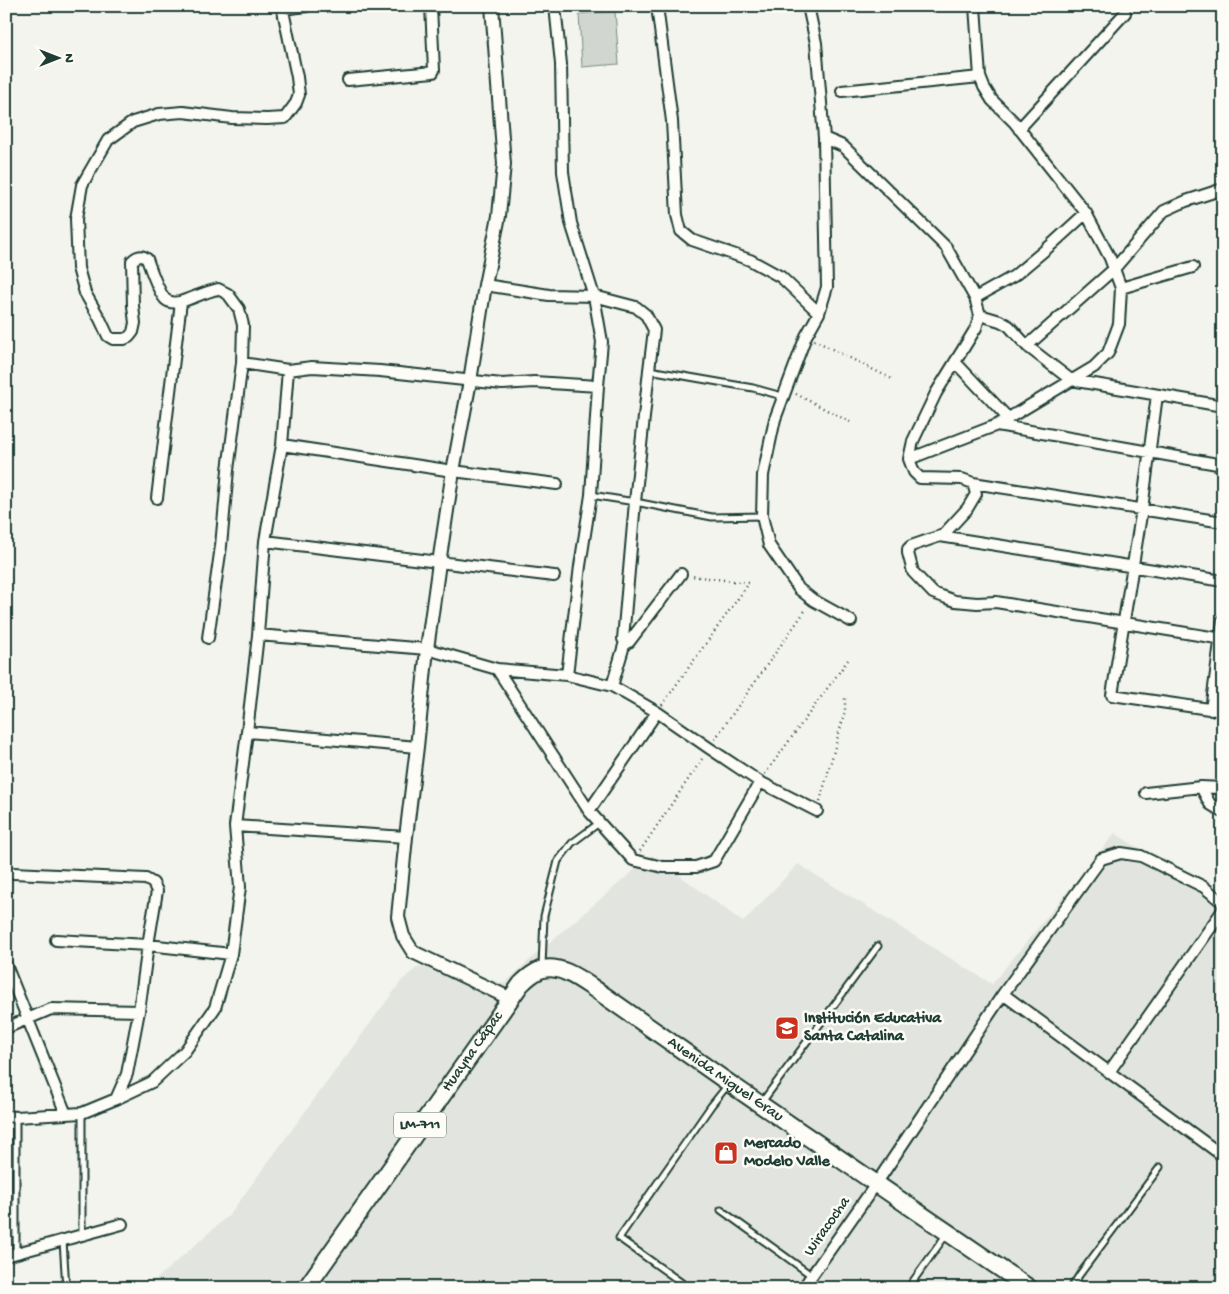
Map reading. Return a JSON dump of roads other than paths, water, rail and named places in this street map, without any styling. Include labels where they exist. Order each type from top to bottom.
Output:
[{"type":"main road","name":"Avenida Miguel Grau","points":[[542,969],[552,968],[563,971],[581,980],[1029,1288]]},
{"type":"main road","name":"Huayna Cápac","points":[[309,1287],[520,984],[542,969]]},
{"type":"street","points":[[208,638],[221,546],[228,470],[242,363],[240,309],[228,294],[218,289],[181,302],[173,303],[165,299],[147,259],[144,256],[140,256],[132,261],[135,322],[133,332],[124,339],[113,339],[108,336],[85,293],[78,268],[76,219],[82,185],[108,140],[133,122],[159,114],[184,112],[232,118],[285,118],[299,96],[298,77],[282,8],[307,6]]},
{"type":"street","points":[[348,80],[433,72],[431,6]]},
{"type":"street","points":[[492,6],[504,164],[499,216],[485,285],[439,563],[427,649],[398,917],[403,936],[414,952],[510,998]]},
{"type":"street","points":[[555,6],[561,64],[563,172],[571,223],[594,296],[602,342],[590,495],[567,675]]},
{"type":"street","points":[[657,6],[672,121],[677,215],[682,231],[692,240],[750,260],[781,277],[819,313]]},
{"type":"street","points":[[808,6],[816,43],[824,138],[827,287],[819,313],[806,336],[775,418],[763,475],[762,516],[769,545],[799,589],[813,600],[851,622]]},
{"type":"street","points":[[909,458],[997,424],[1094,367],[1108,353],[1119,324],[1121,288],[1110,258],[1086,212],[1019,129],[992,100],[984,87],[980,77],[976,6]]},
{"type":"street","points":[[1019,129],[1125,13]]},
{"type":"street","points":[[842,91],[980,77]]},
{"type":"street","points":[[824,138],[843,146],[946,247],[975,298],[980,314],[976,328],[936,392],[913,441],[909,458],[914,472],[920,478],[962,479],[973,484],[1223,522]]},
{"type":"street","points":[[1028,346],[1114,269],[1164,211],[1186,201],[1223,189]]},
{"type":"street","points":[[975,298],[1014,276],[1086,212]]},
{"type":"street","points":[[1121,288],[1193,268]]},
{"type":"street","points":[[485,285],[549,295],[594,296],[636,308],[646,314],[654,330],[635,502],[623,639],[625,642],[612,686]]},
{"type":"street","points":[[157,498],[181,302]]},
{"type":"street","points":[[980,314],[1009,326],[1028,346],[1071,380],[1223,406]]},
{"type":"street","points":[[954,362],[1008,418]]},
{"type":"street","points":[[242,363],[288,370],[312,367],[380,371],[502,384],[534,382],[598,386]]},
{"type":"street","points":[[11,1116],[82,1113],[152,1082],[185,1052],[215,1008],[231,954],[240,887],[234,826],[258,635],[265,541],[282,445],[288,370]]},
{"type":"street","points":[[1157,395],[1142,509],[1112,695],[1223,711]]},
{"type":"street","points":[[997,424],[1223,465]]},
{"type":"street","points":[[282,445],[453,471],[557,484]]},
{"type":"street","points":[[973,484],[976,494],[967,509],[943,534],[911,546],[908,549],[913,572],[933,593],[955,601],[996,602],[1221,639]]},
{"type":"street","points":[[940,536],[1223,581]]},
{"type":"street","points":[[265,541],[554,576]]},
{"type":"street","points":[[625,642],[629,642],[681,574]]},
{"type":"street","points":[[1211,710],[1223,620]]},
{"type":"street","points":[[258,635],[427,649],[497,669],[567,675],[612,686],[657,712],[760,782],[817,811]]},
{"type":"street","points":[[497,669],[588,811],[634,860],[663,867],[696,868],[714,861],[760,782]]},
{"type":"street","points":[[588,811],[657,712]]},
{"type":"street","points":[[247,732],[417,746]]},
{"type":"street","points":[[1146,793],[1201,787],[1223,788]]},
{"type":"street","points":[[1201,787],[1210,804],[1223,812]]},
{"type":"street","points":[[234,826],[406,837]]},
{"type":"street","name":"Wiracocha","points":[[803,1288],[876,1184],[1003,994],[1101,859],[1121,853],[1141,856],[1204,887],[1223,903]]},
{"type":"street","points":[[13,873],[146,879],[153,883],[157,891],[139,1011],[127,1074],[116,1099]]},
{"type":"street","points":[[1109,1072],[1223,910]]},
{"type":"street","points":[[56,940],[148,945],[231,954]]},
{"type":"street","points":[[6,965],[66,1114]]},
{"type":"street","points":[[1003,994],[1222,1152]]},
{"type":"street","points":[[6,1028],[51,1009],[139,1011]]},
{"type":"street","points":[[11,1255],[122,1224]]},
{"type":"lane","points":[[649,370],[784,392]]},
{"type":"lane","points":[[590,495],[712,517],[762,516]]},
{"type":"lane","points":[[542,969],[544,916],[558,861],[572,843],[599,823]]},
{"type":"lane","points":[[761,1105],[878,946]]},
{"type":"lane","points":[[689,1288],[619,1238],[729,1083]]},
{"type":"lane","points":[[82,1113],[82,1235]]},
{"type":"lane","points":[[11,1116],[11,1255]]},
{"type":"lane","points":[[1071,1288],[1160,1167]]},
{"type":"lane","points":[[722,1210],[812,1276]]},
{"type":"lane","points":[[908,1288],[948,1233]]},
{"type":"lane","points":[[63,1240],[66,1288]]},
{"type":"place","name":"Institución Educativa Santa Catalina","points":[[787,1028]]},
{"type":"place","name":"Mercado Modelo Valle","points":[[726,1153]]}]
